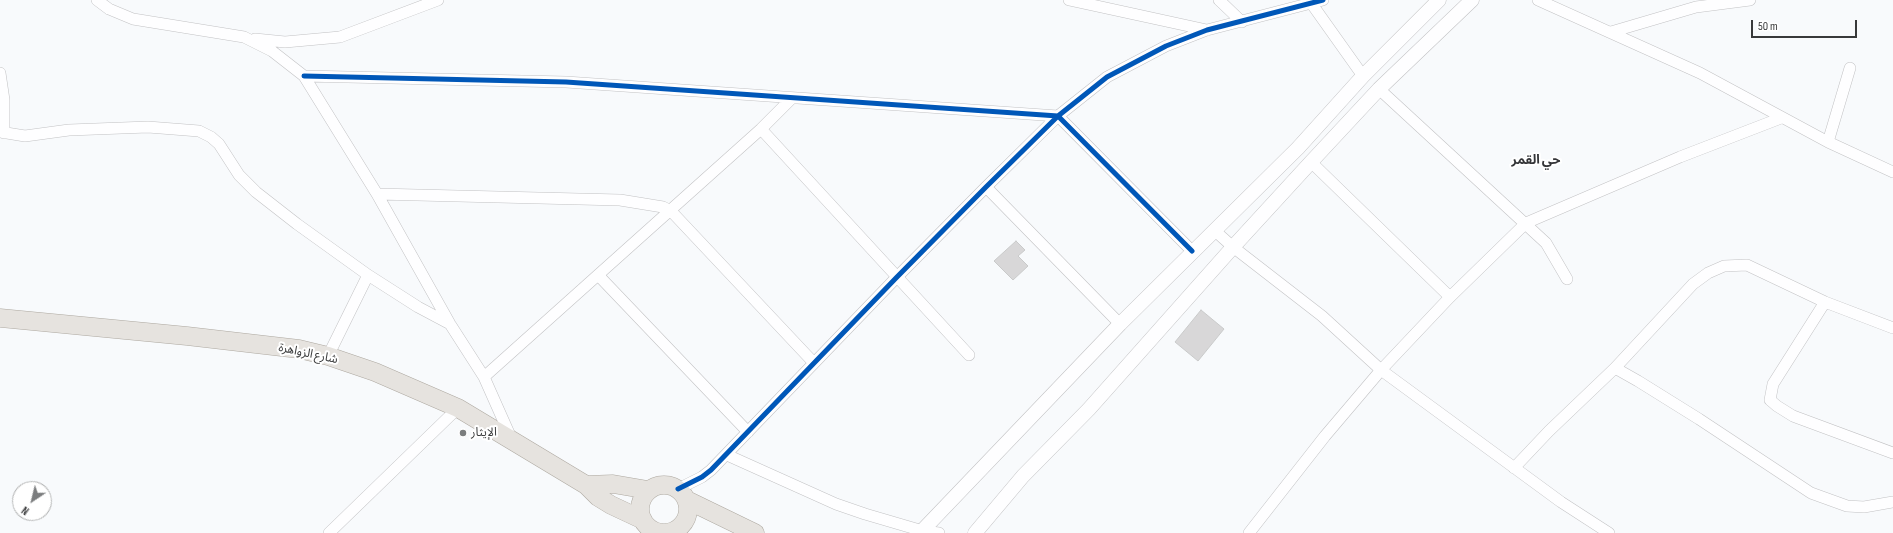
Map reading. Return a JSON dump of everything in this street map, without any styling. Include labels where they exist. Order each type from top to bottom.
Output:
[{"type":"main road","name":"شارع الزواهرة","points":[[0,318],[195,337],[299,349],[328,356],[375,372],[458,408],[586,485],[598,497],[610,505],[643,520]]},
{"type":"main road","points":[[586,485],[613,484],[648,490]]},
{"type":"main road","points":[[683,495],[688,507],[686,520],[676,530],[664,533],[648,528],[643,520],[640,508],[644,495],[648,490],[663,484],[671,485],[683,495],[755,533]]},
{"type":"street","points":[[97,0],[109,10],[133,19],[244,38],[285,42],[340,37],[438,0]]},
{"type":"street","points":[[1069,0],[1207,30]]},
{"type":"street","points":[[1219,0],[1242,22]]},
{"type":"street","points":[[683,495],[727,455],[896,278],[1058,116],[1107,77],[1166,46],[1207,30],[1242,22],[1310,2],[1323,0]]},
{"type":"street","points":[[922,532],[1120,324],[1192,251],[1298,148],[1363,76],[1439,0]]},
{"type":"street","points":[[1538,0],[1586,23],[1611,32],[1700,73],[1781,118],[1828,142],[1893,172]]},
{"type":"street","points":[[1611,32],[1696,8],[1750,0]]},
{"type":"street","points":[[975,533],[1023,476],[1089,409],[1310,162],[1379,90],[1470,1]]},
{"type":"street","points":[[1310,2],[1363,76]]},
{"type":"street","points":[[244,38],[272,51],[304,76],[377,194],[450,324],[484,377],[512,440]]},
{"type":"street","points":[[1828,142],[1850,68]]},
{"type":"street","points":[[0,73],[4,100],[2,133],[25,136],[69,130],[148,127],[199,131],[211,137],[219,144],[239,175],[256,192],[368,275],[418,307],[450,324]]},
{"type":"street","points":[[304,76],[566,82],[1058,116],[1192,251]]},
{"type":"street","points":[[1379,90],[1526,223],[1546,243],[1567,279]]},
{"type":"street","points":[[484,377],[671,211],[761,129],[792,98]]},
{"type":"street","points":[[1249,533],[1325,436],[1381,370],[1450,297],[1526,223],[1680,157],[1781,118]]},
{"type":"street","points":[[761,129],[896,278],[969,355]]},
{"type":"street","points":[[1310,162],[1450,297]]},
{"type":"street","points":[[986,187],[1120,324]]},
{"type":"street","points":[[377,194],[620,200],[652,204],[671,211],[814,363]]},
{"type":"street","points":[[1214,230],[1233,247],[1322,316],[1381,370],[1561,502],[1609,533]]},
{"type":"street","points":[[1514,468],[1615,368],[1694,284],[1708,273],[1724,266],[1747,265],[1825,302],[1893,328]]},
{"type":"street","points":[[328,356],[368,275]]},
{"type":"street","points":[[598,275],[748,432]]},
{"type":"street","points":[[1825,302],[1773,384],[1770,400],[1793,416],[1893,453]]},
{"type":"street","points":[[1615,368],[1687,412],[1811,493],[1847,506],[1864,507],[1893,502]]},
{"type":"street","points":[[329,533],[458,408]]},
{"type":"street","points":[[727,455],[836,504],[922,532],[939,533]]},
{"type":"building","points":[[1016,241],[1025,250],[1018,256],[1028,266],[1013,280],[994,261]]},
{"type":"building","points":[[1201,310],[1224,329],[1198,361],[1175,342]]},
{"type":"cycle path","points":[[678,489],[702,477],[711,470],[986,187],[1058,116],[1107,77],[1166,46],[1207,30],[1323,0]]},
{"type":"cycle path","points":[[304,76],[566,82],[1058,116],[1192,251]]},
{"type":"place","name":"الإيثار","points":[[463,433]]},
{"type":"district","name":"حي القمر","points":[[1536,161]]}]
